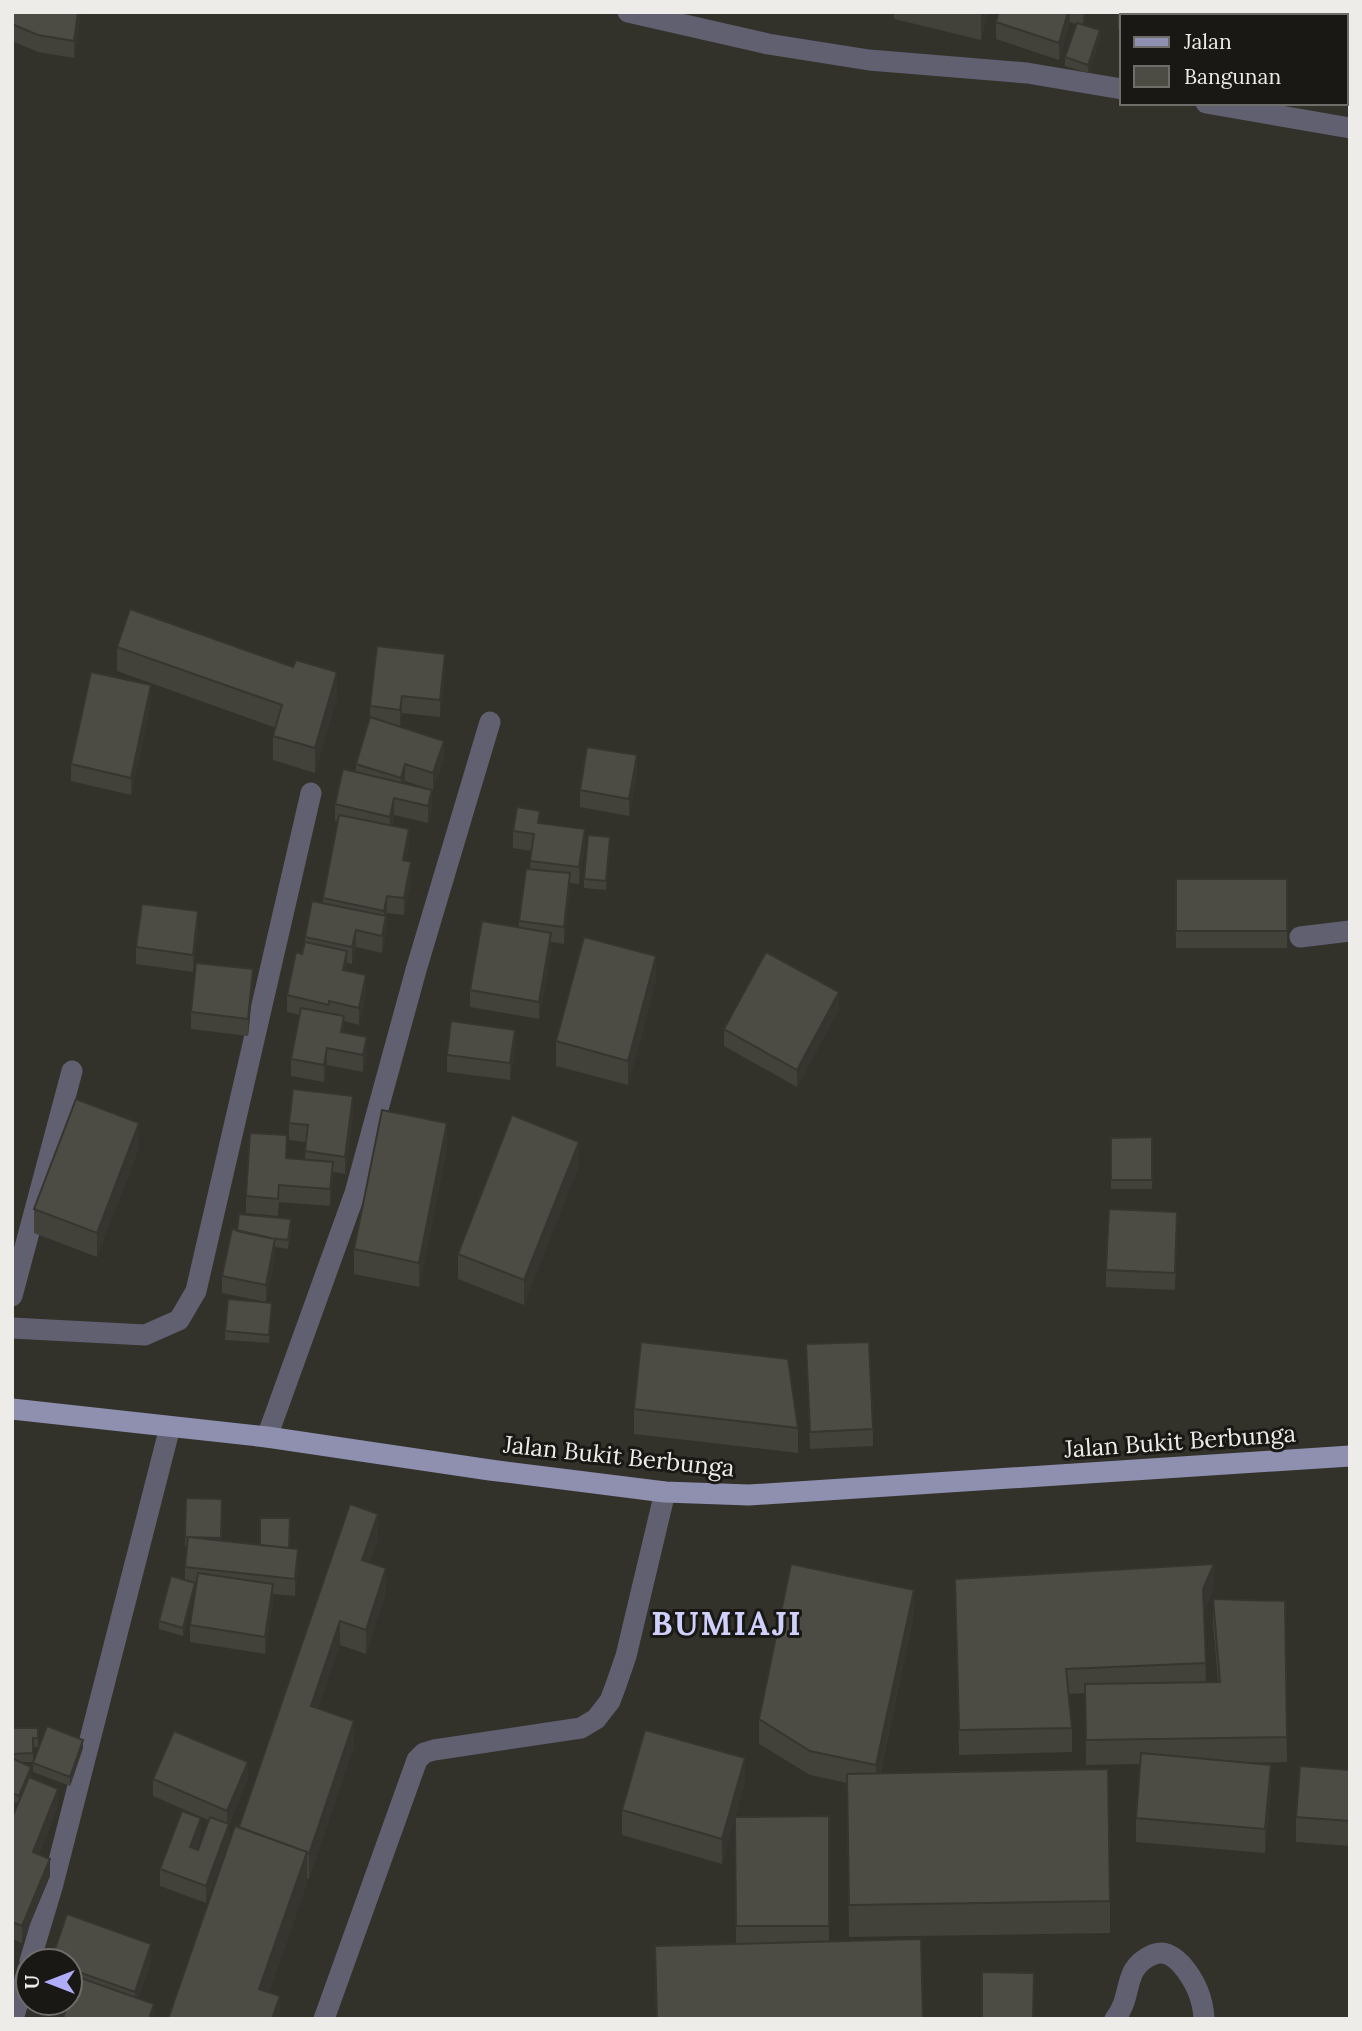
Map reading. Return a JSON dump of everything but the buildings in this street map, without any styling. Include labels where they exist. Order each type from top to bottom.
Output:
[{"type":"main road","name":"Jalan Bukit Berbunga","points":[[12,1409],[267,1437],[490,1470],[665,1492],[749,1495],[1350,1456]]},
{"type":"street","points":[[628,12],[768,44],[869,60],[1023,73],[1120,89]]},
{"type":"street","points":[[1218,105],[1350,128]]},
{"type":"street","points":[[267,1437],[355,1193],[416,970],[490,722]]},
{"type":"street","points":[[12,1328],[145,1335],[179,1320],[196,1291],[311,793]]},
{"type":"street","points":[[1300,937],[1350,931]]},
{"type":"street","points":[[12,1296],[72,1071]]},
{"type":"street","points":[[34,1947],[53,1884],[170,1427]]},
{"type":"street","points":[[324,2019],[420,1756],[434,1750],[581,1728],[596,1719],[610,1701],[626,1656],[665,1492]]},
{"type":"street","points":[[1115,2019],[1124,2008],[1132,1972],[1140,1960],[1158,1952],[1174,1956],[1188,1972],[1198,1990],[1204,2019]]},
{"type":"district","name":"BUMIAJI","points":[[727,1623]]}]
